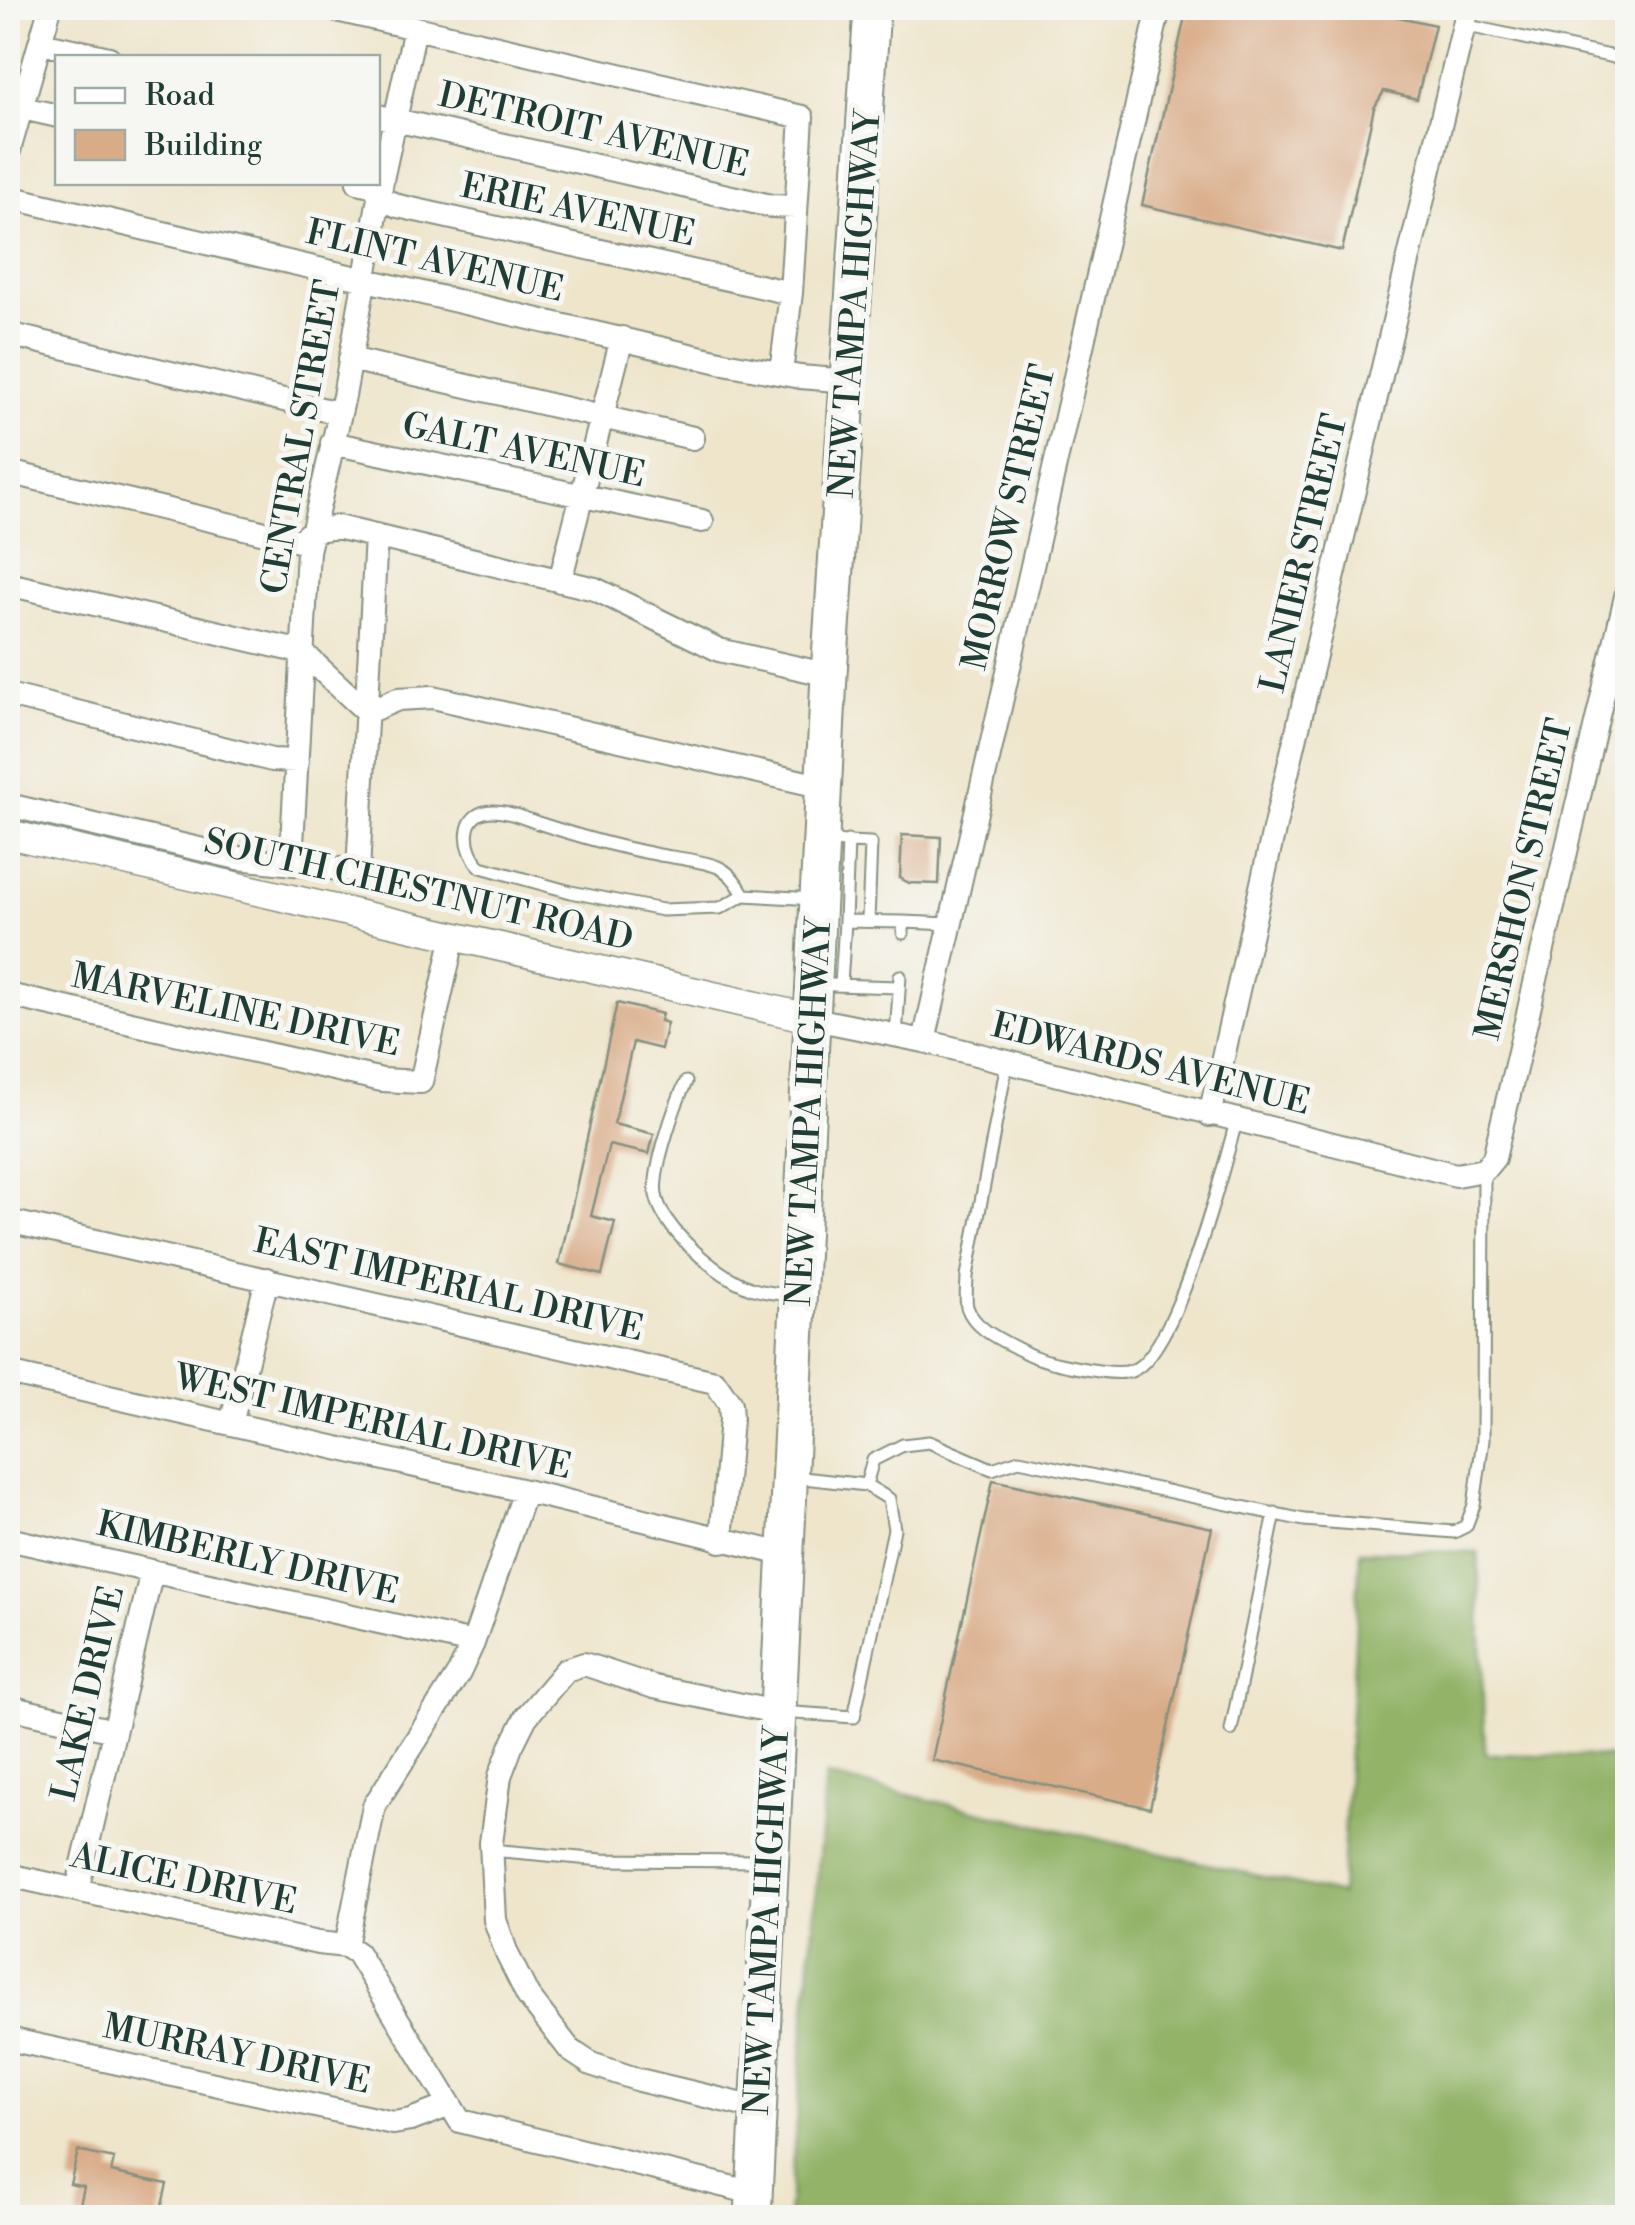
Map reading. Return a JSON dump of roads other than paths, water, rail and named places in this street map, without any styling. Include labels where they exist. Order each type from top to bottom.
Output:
[{"type":"main road","name":"NEW TAMPA HIGHWAY","points":[[753,2206],[783,1554],[814,1020],[828,985],[835,841],[824,788],[829,675],[872,8]]},
{"type":"street","points":[[8,154],[50,8]]},
{"type":"street","points":[[328,8],[357,11],[415,28],[802,117],[791,293],[781,373]]},
{"type":"street","name":"MORROW STREET","points":[[924,1041],[1159,8]]},
{"type":"street","name":"LANIER STREET","points":[[1210,1116],[1465,16]]},
{"type":"street","name":"CENTRAL STREET","points":[[291,862],[312,531],[380,198],[386,118],[415,28]]},
{"type":"street","points":[[42,43],[96,55]]},
{"type":"street","points":[[22,108],[55,115]]},
{"type":"street","name":"DETROIT AVENUE","points":[[386,118],[771,206],[796,208]]},
{"type":"street","name":"ERIE AVENUE","points":[[370,185],[380,198],[398,206],[791,293]]},
{"type":"street","name":"FLINT AVENUE","points":[[8,197],[781,373],[849,382]]},
{"type":"street","points":[[8,334],[338,414]]},
{"type":"street","points":[[560,581],[622,338]]},
{"type":"street","points":[[350,359],[692,438]]},
{"type":"street","name":"GALT AVENUE","points":[[332,443],[702,522]]},
{"type":"street","points":[[8,472],[299,542],[312,531],[337,527],[560,581],[614,596],[719,650],[829,675]]},
{"type":"street","points":[[8,805],[238,858],[358,872],[376,536]]},
{"type":"street","points":[[8,584],[302,652],[367,712]]},
{"type":"street","name":"MERSHON STREET","points":[[1477,1172],[1494,1158],[1628,588]]},
{"type":"street","points":[[8,695],[272,760],[296,761]]},
{"type":"street","points":[[367,712],[398,699],[433,697],[824,788]]},
{"type":"street","name":"SOUTH CHESTNUT ROAD","points":[[8,834],[814,1020]]},
{"type":"street","name":"MARVELINE DRIVE","points":[[8,995],[382,1080],[421,1082],[454,936]]},
{"type":"street","name":"EDWARDS AVENUE","points":[[814,1020],[924,1041],[1456,1175],[1477,1172]]},
{"type":"street","name":"EAST IMPERIAL DRIVE","points":[[8,1221],[714,1382],[730,1404],[732,1418],[721,1541]]},
{"type":"street","points":[[232,1424],[267,1279]]},
{"type":"street","name":"WEST IMPERIAL DRIVE","points":[[8,1374],[783,1554]]},
{"type":"street","points":[[525,1491],[459,1673],[379,1794],[346,1946],[357,1953],[460,2121],[753,2206]]},
{"type":"street","name":"KIMBERLY DRIVE","points":[[8,1540],[473,1643]]},
{"type":"street","name":"LAKE DRIVE","points":[[77,1890],[152,1571]]},
{"type":"street","points":[[756,2108],[639,2080],[579,2059],[528,1996],[507,1954],[495,1920],[491,1850],[495,1802],[511,1747],[526,1717],[566,1670],[584,1664],[654,1687],[776,1712]]},
{"type":"street","points":[[8,1707],[114,1730]]},
{"type":"street","name":"ALICE DRIVE","points":[[8,1875],[300,1940],[346,1946]]},
{"type":"street","name":"MURRAY DRIVE","points":[[8,2039],[393,2123],[450,2104]]},
{"type":"lane","points":[[1597,8],[1628,14]]},
{"type":"lane","points":[[1465,16],[1628,60]]},
{"type":"lane","points":[[744,894],[718,867],[587,839],[492,810],[481,813],[470,826],[465,845],[481,867],[570,892],[662,910],[720,908],[744,894],[903,927],[951,924]]},
{"type":"lane","points":[[835,841],[871,842],[868,921]]},
{"type":"lane","points":[[828,985],[900,982],[896,1036]]},
{"type":"lane","points":[[1007,1063],[970,1260],[967,1307],[982,1328],[1032,1356],[1113,1372],[1132,1371],[1146,1360],[1166,1330],[1191,1273],[1236,1122]]},
{"type":"lane","points":[[686,1082],[670,1112],[656,1192],[666,1217],[711,1268],[751,1289],[798,1296]]},
{"type":"lane","points":[[866,1485],[874,1460],[903,1445],[929,1442],[992,1469],[1018,1460],[1304,1520],[1454,1532],[1466,1526],[1474,1505],[1482,1440],[1477,1172]]},
{"type":"lane","points":[[776,1712],[854,1717],[894,1529],[889,1498],[866,1485],[788,1476]]},
{"type":"lane","points":[[1231,1730],[1275,1513]]},
{"type":"lane","points":[[491,1850],[602,1860],[769,1862]]}]
